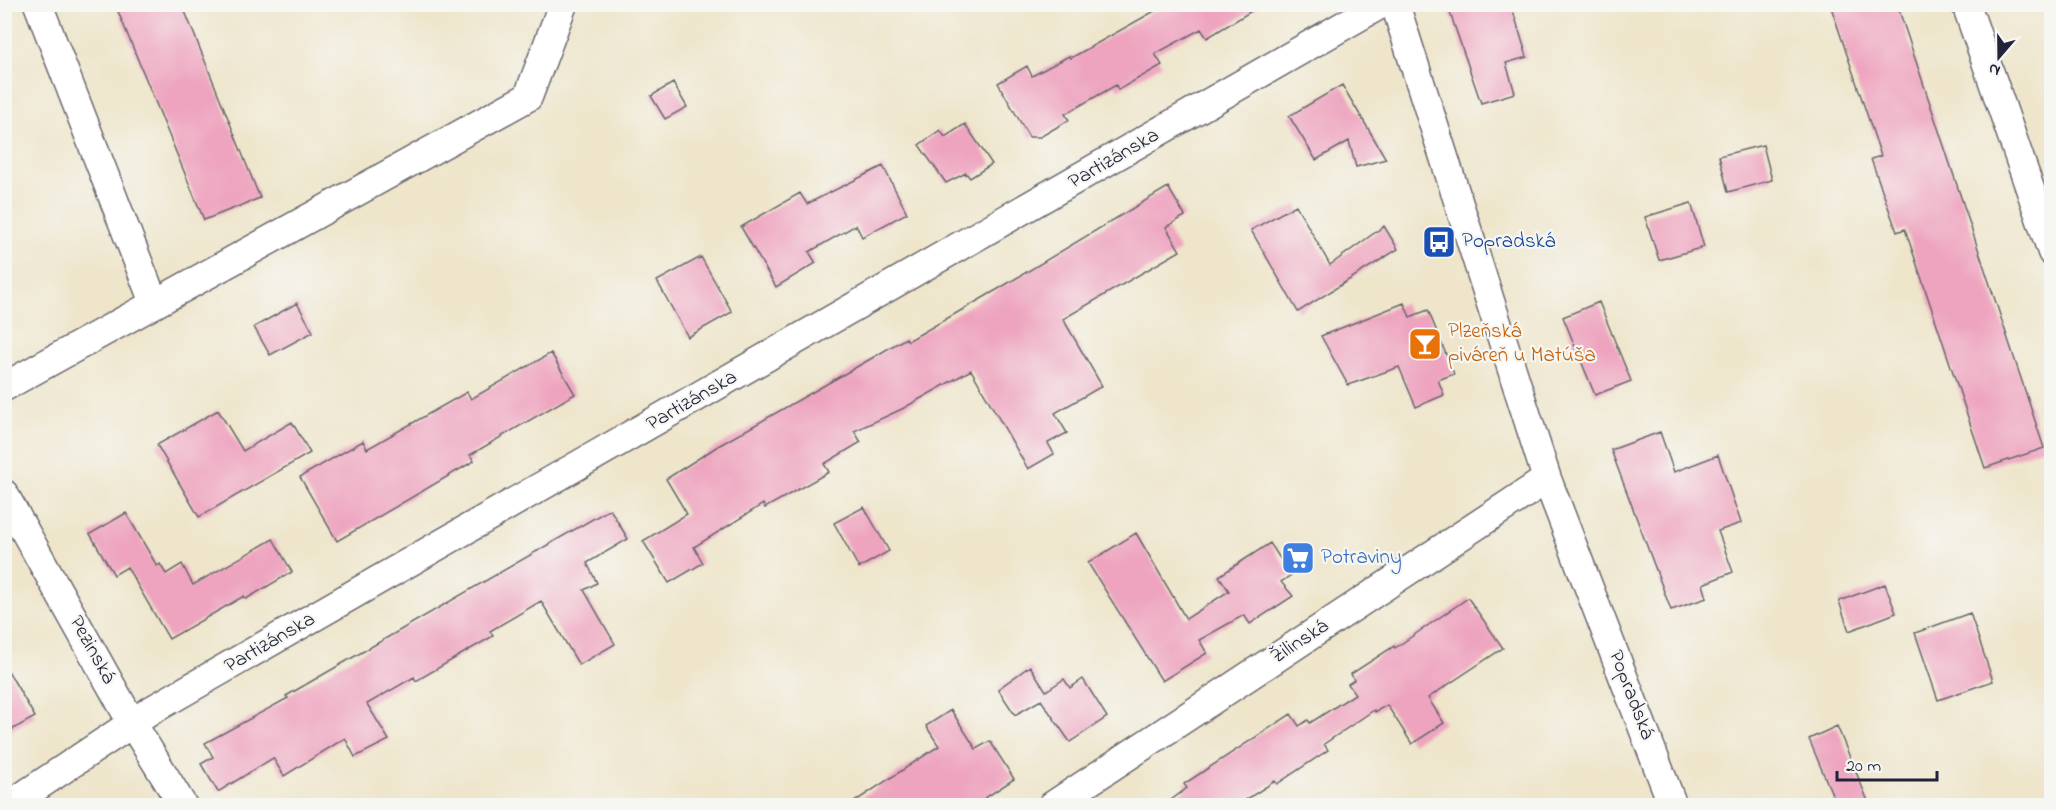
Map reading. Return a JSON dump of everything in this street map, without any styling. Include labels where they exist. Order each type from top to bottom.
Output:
[{"type":"street","points":[[38,4],[154,303]]},
{"type":"street","points":[[4,387],[528,97],[563,4]]},
{"type":"street","name":"Partizánska","points":[[8,806],[132,723],[1381,4]]},
{"type":"street","name":"Popradská","points":[[1395,4],[1547,479],[1673,806]]},
{"type":"street","points":[[1966,4],[2052,252]]},
{"type":"street","name":"Žilinská","points":[[1052,806],[1547,479]]},
{"type":"street","name":"Pezinská","points":[[4,494],[132,723],[183,806]]},
{"type":"building","points":[[115,4],[182,4],[260,198],[204,220]]},
{"type":"building","points":[[1167,4],[1263,4],[1207,38],[1201,29],[1155,54],[1162,65],[1118,90],[1116,85],[1065,114],[1069,120],[1040,137],[1029,137],[998,83],[1027,66],[1032,76],[1069,56],[1071,58]]},
{"type":"building","points":[[1447,4],[1511,4],[1527,57],[1506,63],[1515,93],[1481,103]]},
{"type":"building","points":[[1830,4],[1897,4],[2044,448],[1985,468],[1905,229],[1897,232],[1871,159],[1881,156]]},
{"type":"building","points":[[673,83],[687,107],[665,119],[651,96]]},
{"type":"building","points":[[1342,85],[1386,159],[1356,167],[1349,141],[1316,160],[1289,116]]},
{"type":"building","points":[[965,124],[992,164],[970,178],[966,173],[946,183],[919,145],[940,130],[945,137]]},
{"type":"building","points":[[1763,145],[1772,180],[1728,192],[1719,156]]},
{"type":"building","points":[[883,166],[907,213],[862,237],[856,225],[809,252],[816,263],[776,287],[741,227],[800,193],[807,204]]},
{"type":"building","points":[[1168,187],[1185,216],[1166,227],[1180,251],[1063,319],[1102,386],[1055,413],[1067,433],[1048,443],[1054,454],[1028,469],[971,370],[902,409],[854,431],[861,442],[824,464],[829,472],[765,508],[763,504],[694,547],[703,563],[669,583],[643,541],[687,514],[666,479],[718,446],[906,338],[908,341],[1000,288]]},
{"type":"building","points":[[1691,203],[1704,247],[1659,260],[1645,217]]},
{"type":"building","points":[[1296,205],[1330,265],[1384,226],[1398,249],[1298,312],[1251,230]]},
{"type":"building","points":[[701,257],[732,312],[688,337],[657,281]]},
{"type":"building","points":[[1599,302],[1631,381],[1595,395],[1563,317]]},
{"type":"building","points":[[297,303],[313,332],[270,355],[254,327]]},
{"type":"building","points":[[1404,303],[1410,317],[1428,310],[1454,374],[1438,380],[1444,395],[1416,407],[1399,367],[1348,385],[1321,336]]},
{"type":"building","points":[[551,353],[575,394],[470,455],[474,461],[337,541],[300,477],[363,441],[367,449],[467,392],[471,399]]},
{"type":"building","points":[[218,410],[243,451],[292,422],[310,453],[199,517],[157,445]]},
{"type":"building","points":[[1660,432],[1674,472],[1718,455],[1741,523],[1718,531],[1733,572],[1703,584],[1707,598],[1671,610],[1611,450]]},
{"type":"building","points":[[864,507],[889,551],[859,568],[834,523]]},
{"type":"building","points":[[610,509],[628,539],[587,563],[597,583],[584,590],[615,644],[579,665],[541,601],[490,631],[493,636],[416,681],[414,677],[367,704],[389,740],[355,757],[345,738],[284,776],[273,758],[218,792],[201,764],[213,757],[205,743],[288,698],[286,696]]},
{"type":"building","points":[[126,513],[157,566],[160,564],[166,574],[182,564],[193,585],[273,539],[292,572],[246,599],[244,596],[169,639],[127,567],[114,575],[90,534]]},
{"type":"building","points":[[1136,533],[1186,619],[1229,591],[1219,576],[1270,543],[1291,575],[1281,582],[1293,596],[1250,624],[1244,615],[1199,640],[1207,653],[1162,681],[1088,563]]},
{"type":"building","points":[[1885,584],[1896,613],[1849,631],[1839,601]]},
{"type":"building","points":[[1468,598],[1503,648],[1428,698],[1444,723],[1412,744],[1387,705],[1375,712],[1374,710],[1324,744],[1328,750],[1277,784],[1275,781],[1236,806],[1163,806],[1187,788],[1184,784],[1291,714],[1299,726],[1308,720],[1310,723],[1355,694],[1348,684],[1354,680],[1351,674],[1394,646],[1395,648]]},
{"type":"building","points":[[1970,613],[1993,681],[1938,700],[1915,633]]},
{"type":"building","points":[[4,664],[35,717],[4,734]]},
{"type":"building","points":[[1030,666],[1046,691],[1064,679],[1070,688],[1083,679],[1107,717],[1070,742],[1041,700],[1015,715],[998,689]]},
{"type":"building","points":[[951,710],[976,749],[990,741],[1014,779],[973,806],[848,806],[939,746],[926,726]]},
{"type":"building","points":[[1837,726],[1870,806],[1837,806],[1809,739]]},
{"type":"place","name":"Popradská","points":[[1439,242]]},
{"type":"place","name":"Plzeňská piváreň u Matúša","points":[[1425,344]]},
{"type":"place","name":"Potraviny","points":[[1298,558]]}]
